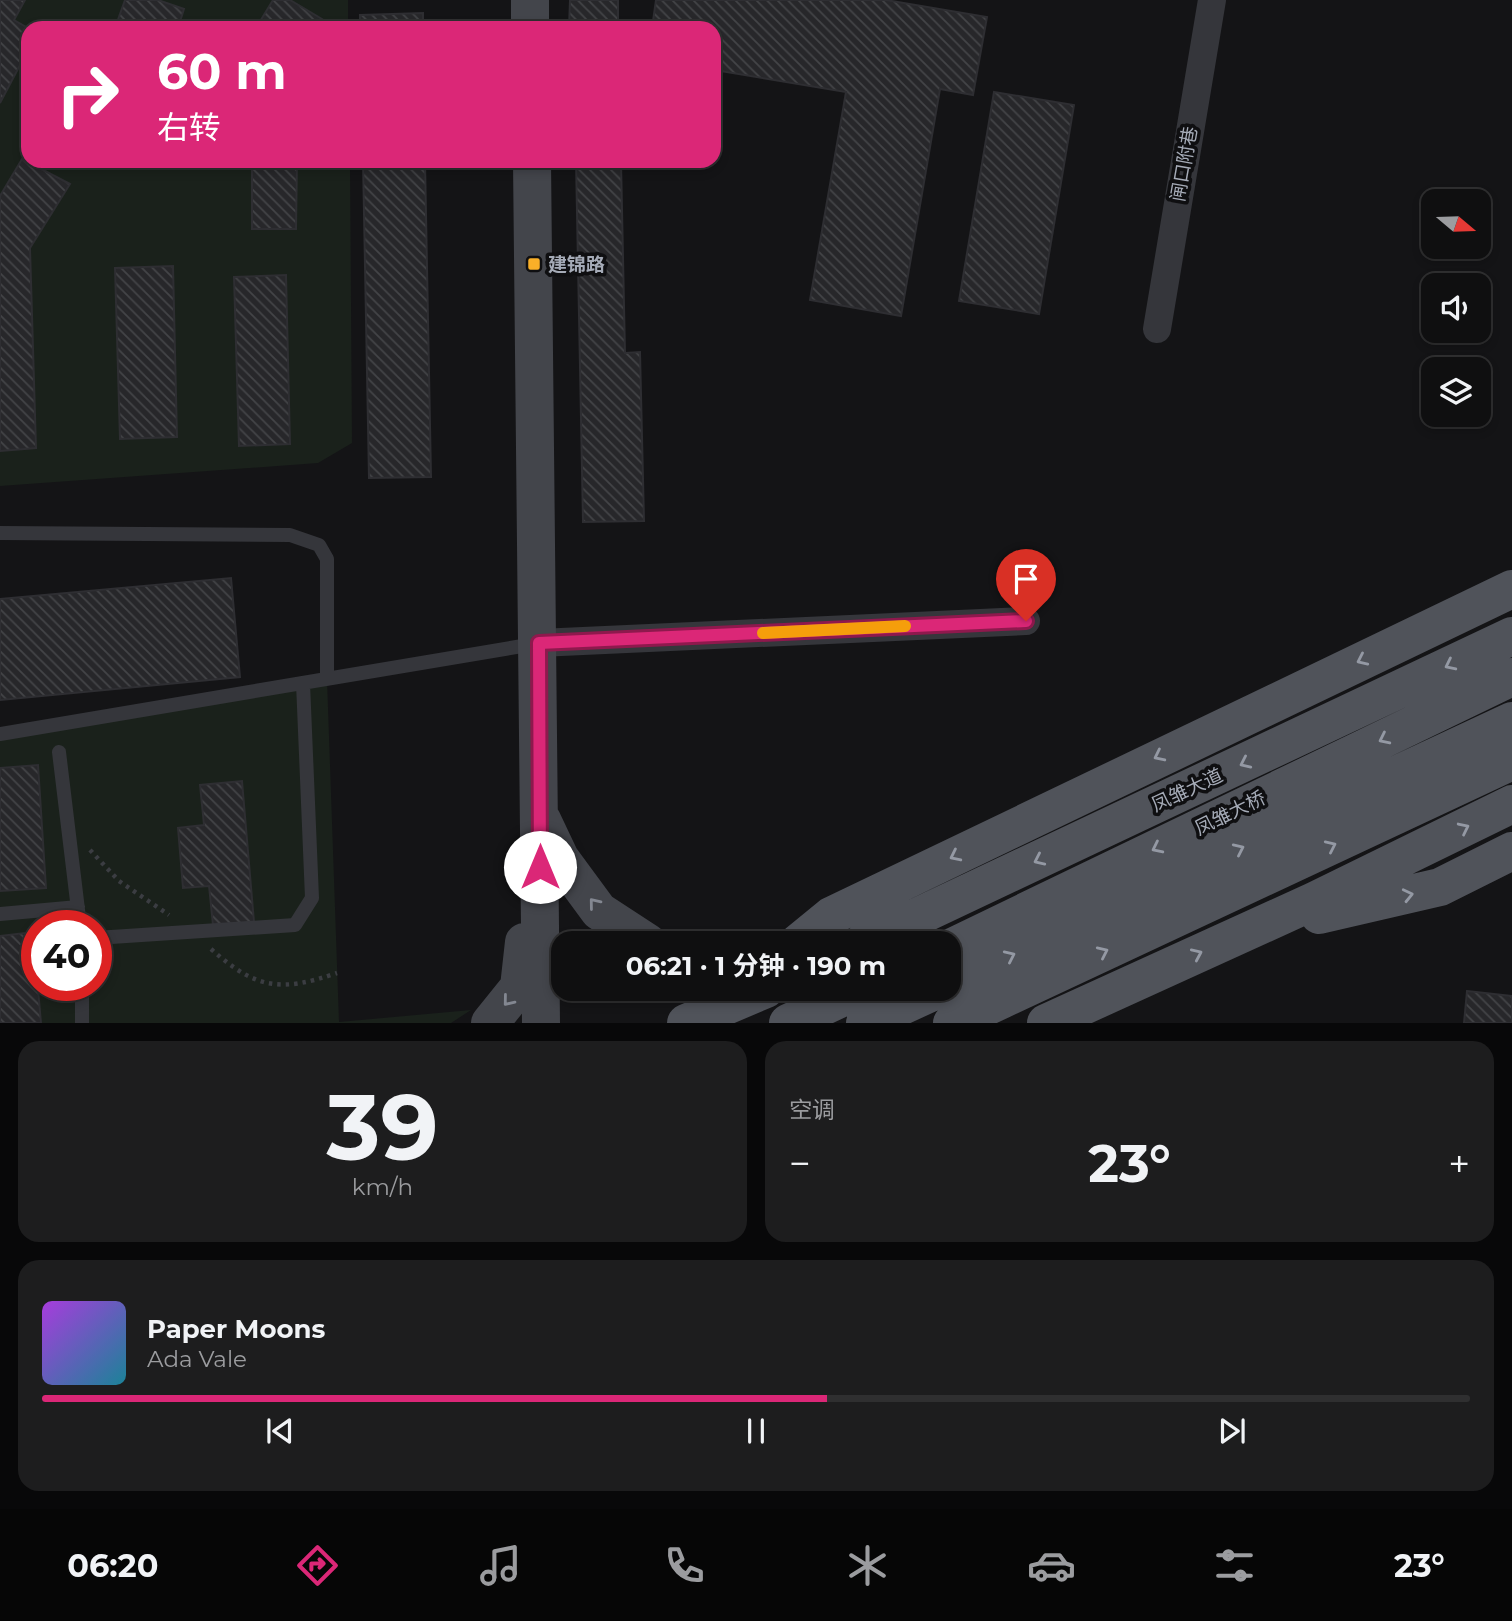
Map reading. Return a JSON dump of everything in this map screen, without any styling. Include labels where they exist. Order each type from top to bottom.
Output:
[{"type":"main road","points":[[813,931],[831,916],[1512,589]]},
{"type":"main road","name":"凤雏大道","points":[[887,931],[1512,636]]},
{"type":"main road","name":"凤雏大桥","points":[[961,943],[1512,677]]},
{"type":"main road","name":"凤雏大桥","points":[[961,978],[1512,720]]},
{"type":"main road","points":[[953,1023],[1512,761]]},
{"type":"main road","points":[[1046,1023],[1314,901],[1512,804]]},
{"type":"main road","points":[[1246,932],[1440,887],[1512,850]]},
{"type":"main road","points":[[699,1018],[725,1001]]},
{"type":"main road","points":[[699,1018],[738,1001]]},
{"type":"main road","points":[[788,1023],[836,1001]]},
{"type":"main road","points":[[865,1023],[913,1001]]},
{"type":"street","points":[[530,0],[530,21]]},
{"type":"street","name":"闸口附巷","points":[[1157,329],[1212,0]]},
{"type":"street","points":[[532,168],[541,1023]]},
{"type":"street","points":[[539,643],[1026,621]]},
{"type":"street","points":[[540,815],[560,858],[598,911],[629,931]]},
{"type":"street","points":[[489,1023],[519,987],[540,815]]},
{"type":"lane","points":[[0,533],[290,535],[319,545],[327,559],[327,679]]},
{"type":"lane","points":[[0,734],[539,643]]},
{"type":"lane","points":[[112,937],[295,926],[312,898],[303,683]]},
{"type":"lane","points":[[58,752],[78,910]]},
{"type":"lane","points":[[0,914],[78,907]]},
{"type":"lane","points":[[82,1001],[82,1023]]},
{"type":"shaded area","points":[[0,0],[348,0],[348,21],[21,21],[21,168],[350,168],[352,443],[318,463],[0,486]]},
{"type":"shaded area","points":[[327,679],[339,1022],[471,1010],[451,1023],[0,1023],[0,734]]},
{"type":"building","points":[[0,0],[25,0],[14,20],[21,24],[21,63],[0,103]]},
{"type":"building","points":[[125,0],[158,0],[184,9],[180,21],[118,21]]},
{"type":"building","points":[[273,0],[290,0],[322,19],[321,21],[260,21]]},
{"type":"building","points":[[570,0],[618,0],[618,21],[569,21]]},
{"type":"building","points":[[656,0],[886,0],[987,17],[973,95],[940,89],[901,316],[810,300],[846,92],[721,71],[721,21],[653,21]]},
{"type":"building","points":[[423,13],[423,21],[360,21],[360,15]]},
{"type":"building","points":[[994,92],[1074,105],[1039,314],[959,301]]},
{"type":"building","points":[[21,161],[21,168],[39,168],[70,184],[30,248],[36,448],[0,451],[0,196]]},
{"type":"building","points":[[252,168],[297,168],[296,229],[252,229]]},
{"type":"building","points":[[363,168],[425,168],[431,477],[369,478]]},
{"type":"building","points":[[576,168],[621,168],[625,353],[640,352],[644,521],[583,522]]},
{"type":"building","points":[[173,266],[177,437],[120,439],[115,268]]},
{"type":"building","points":[[286,275],[290,444],[239,446],[234,277]]},
{"type":"building","points":[[231,578],[240,677],[0,700],[0,599]]},
{"type":"building","points":[[38,765],[46,888],[0,891],[0,768]]},
{"type":"building","points":[[242,781],[254,922],[213,925],[209,886],[183,888],[178,828],[204,825],[200,785]]},
{"type":"building","points":[[21,933],[21,1001],[39,1001],[41,1023],[0,1023],[0,936]]},
{"type":"building","points":[[1467,991],[1512,996],[1512,1023],[1464,1023]]},
{"type":"slow traffic","points":[[763,633],[905,626]]},
{"type":"place","name":"建锦路","points":[[534,264]]},
{"type":"route","points":[[540,867],[539,643],[1026,621]]}]
